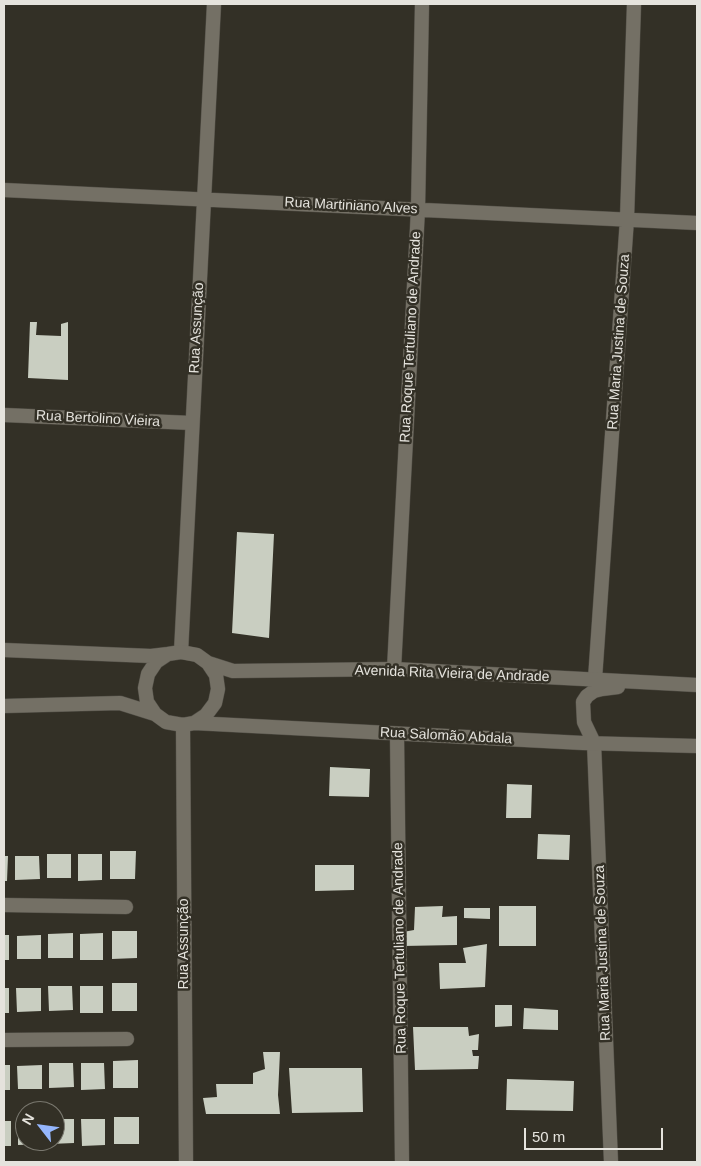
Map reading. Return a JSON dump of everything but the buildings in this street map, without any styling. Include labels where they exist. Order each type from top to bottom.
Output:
[{"type":"street","name":"Rua Assunção","points":[[174,653],[192,423],[214,4]]},
{"type":"street","name":"Rua Roque Tertuliano de Andrade","points":[[394,669],[418,209],[422,4]]},
{"type":"street","name":"Rua Maria Justina de Souza","points":[[595,679],[627,219],[634,4]]},
{"type":"street","name":"Rua Martiniano Alves","points":[[4,190],[697,223]]},
{"type":"street","name":"Rua Bertolino Vieira","points":[[4,415],[192,423]]},
{"type":"street","points":[[4,650],[151,656],[174,653],[196,655],[208,663],[216,675],[218,689],[215,703],[206,715],[188,724],[166,722],[155,714],[120,703],[4,706]]},
{"type":"street","points":[[155,714],[147,702],[145,688],[148,674],[156,662],[174,653]]},
{"type":"street","name":"Avenida Rita Vieira de Andrade","points":[[208,663],[233,671],[394,669],[697,685]]},
{"type":"street","points":[[594,743],[584,722],[583,702],[587,696],[594,691],[602,689],[659,683]]},
{"type":"street","name":"Rua Assunção","points":[[186,1162],[188,724]]},
{"type":"street","name":"Rua Salomão Abdala","points":[[188,724],[697,746]]},
{"type":"street","name":"Rua Roque Tertuliano de Andrade","points":[[397,734],[402,1162]]},
{"type":"street","name":"Rua Maria Justina de Souza","points":[[594,743],[611,1162]]},
{"type":"street","points":[[4,905],[126,907]]},
{"type":"street","points":[[4,1040],[127,1039]]}]
